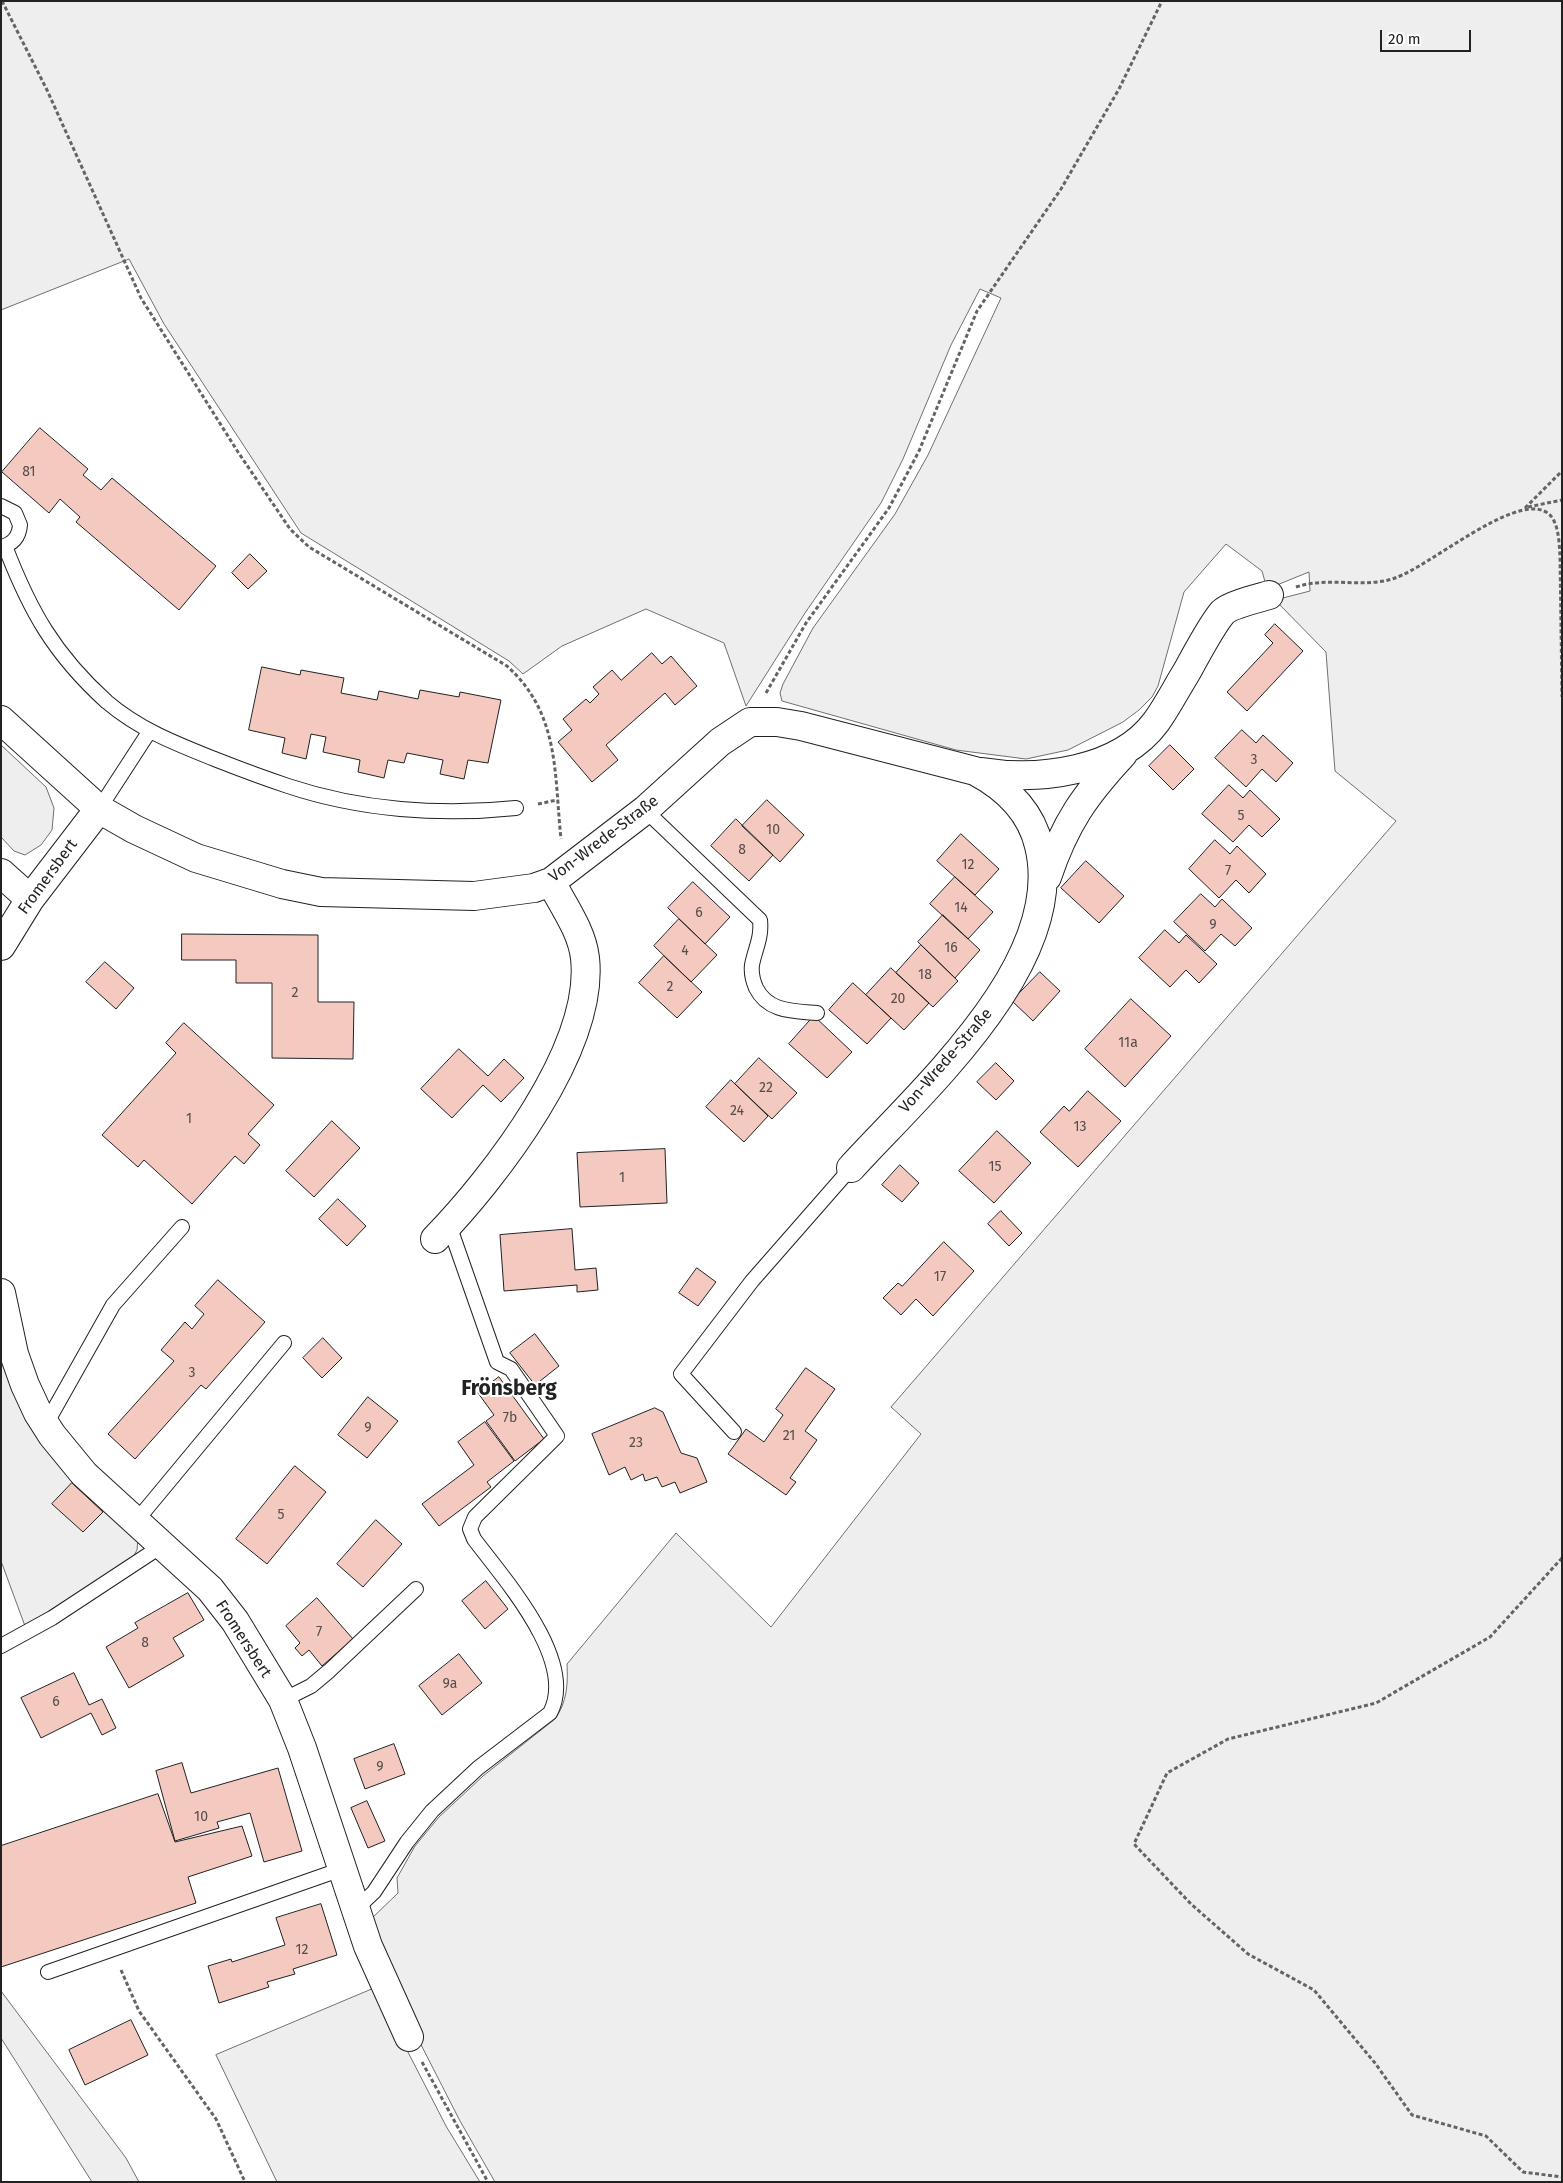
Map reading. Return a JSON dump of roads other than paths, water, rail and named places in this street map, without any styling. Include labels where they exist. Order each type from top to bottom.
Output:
[{"type":"street","name":"Von-Wrede-Straße","points":[[851,1168],[965,1044],[1007,987],[1024,955],[1036,925],[1044,887],[1058,844],[1069,822],[1100,779],[1155,723],[1224,611],[1270,595]]},
{"type":"street","name":"Von-Wrede-Straße","points":[[1,720],[99,809],[134,829],[196,858],[282,884],[321,892],[474,896],[534,888],[558,877],[645,810],[720,742],[750,722],[777,722],[801,726],[975,771],[1005,776],[1032,776],[1064,772],[1106,759],[1130,747]]},
{"type":"street","name":"Von-Wrede-Straße","points":[[975,771],[996,782],[1013,797],[1028,816],[1037,836],[1044,865],[1044,887]]},
{"type":"street","name":"Fromersbert","points":[[1,946],[30,899],[99,809]]},
{"type":"street","points":[[1,873],[30,899]]},
{"type":"street","points":[[442,1232],[525,1128],[545,1095],[568,1048],[578,1019],[585,986],[585,956],[558,877]]},
{"type":"street","name":"Fromersbert","points":[[1,1293],[16,1362],[24,1386],[46,1424],[84,1474],[196,1575],[220,1602],[235,1621],[283,1700],[302,1748],[368,1946],[409,2037]]},
{"type":"lane","points":[[1,506],[15,514],[20,525],[17,536],[3,546],[28,602],[56,646],[107,702],[149,732],[288,786],[326,797],[411,810],[480,812],[516,808]]},
{"type":"lane","points":[[99,809],[149,732]]},
{"type":"lane","points":[[645,810],[760,920],[761,931],[752,966],[753,980],[766,1002],[786,1010],[816,1013]]},
{"type":"lane","points":[[734,1432],[681,1374],[752,1280],[851,1168]]},
{"type":"lane","points":[[46,1424],[113,1305],[182,1227]]},
{"type":"lane","points":[[355,1910],[374,1892],[407,1842],[432,1811],[478,1768],[550,1714],[558,1690],[553,1666],[544,1640],[527,1608],[474,1539],[470,1529],[475,1517],[557,1436],[511,1369],[497,1362],[442,1232]]},
{"type":"lane","points":[[137,1520],[284,1343]]},
{"type":"lane","points":[[1,1646],[52,1618],[163,1545]]},
{"type":"lane","points":[[283,1700],[311,1686],[329,1672],[416,1589]]},
{"type":"lane","points":[[48,1972],[342,1869]]},
{"type":"district","name":"Frönsberg","points":[[509,1389]]}]
